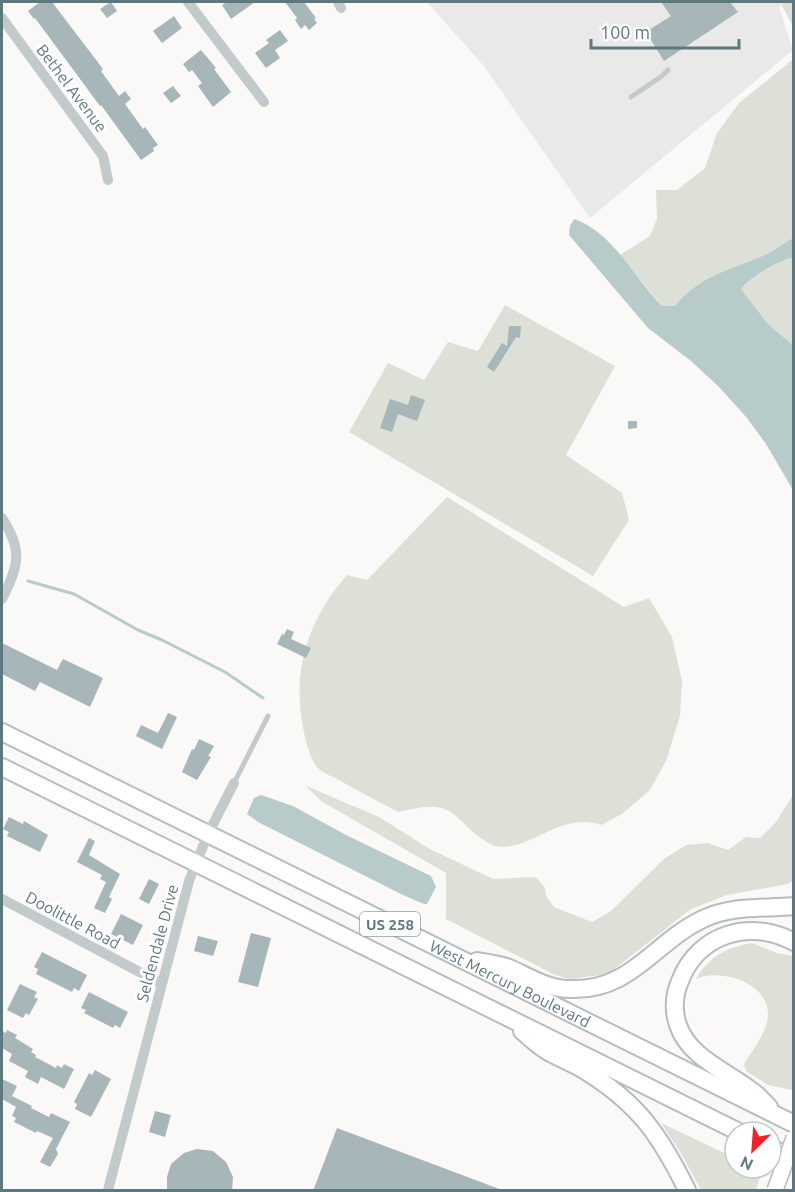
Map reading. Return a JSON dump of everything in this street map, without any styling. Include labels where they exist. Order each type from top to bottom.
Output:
[{"type":"main road","name":"West Mercury Boulevard","points":[[2,732],[794,1124]]},
{"type":"main road","name":"West Mercury Boulevard","points":[[2,767],[723,1124]]},
{"type":"main road","points":[[456,957],[506,967],[546,985],[567,989],[588,989],[618,980],[648,960],[688,927],[703,919],[721,912],[744,908],[794,906]]},
{"type":"main road","points":[[778,1116],[754,1092],[706,1061],[692,1048],[678,1026],[674,995],[685,968],[701,948],[725,934],[753,931],[780,935],[794,942]]},
{"type":"main road","points":[[503,1015],[544,1050],[583,1069],[625,1098],[657,1136],[670,1156],[687,1191]]},
{"type":"main road","points":[[775,1191],[794,1138]]},
{"type":"street","points":[[188,2],[264,102]]},
{"type":"street","name":"Bethel Avenue","points":[[2,18],[104,156],[108,180]]},
{"type":"street","points":[[2,518],[14,538],[17,553],[14,573],[2,598]]},
{"type":"street","name":"Seldendale Drive","points":[[108,1191],[195,862],[234,783]]},
{"type":"street","name":"Doolittle Road","points":[[2,899],[162,984]]},
{"type":"lane","points":[[631,97],[668,70]]},
{"type":"lane","name":"Seldendale Drive","points":[[234,783],[268,716]]},
{"type":"shaded area","points":[[427,2],[788,2],[779,7],[793,50],[590,218],[483,65]]},
{"type":"shaded area","points":[[785,2],[793,2],[793,26],[782,6]]},
{"type":"shaded area","points":[[793,61],[793,238],[769,253],[707,279],[685,295],[675,306],[662,306],[620,255],[650,236],[657,219],[656,190],[677,190],[705,168],[717,133],[739,103]]},
{"type":"shaded area","points":[[574,219],[588,225],[612,245],[662,306],[675,306],[685,295],[707,279],[769,253],[793,238],[793,260],[790,258],[771,267],[750,280],[741,289],[768,324],[793,345],[793,490],[766,444],[747,418],[691,361],[648,328],[569,235]]},
{"type":"shaded area","points":[[790,258],[793,260],[793,345],[768,324],[741,289],[764,271]]},
{"type":"shaded area","points":[[505,305],[615,366],[566,455],[622,493],[629,520],[593,576],[349,432],[388,363],[424,380],[448,342],[478,351]]},
{"type":"shaded area","points":[[447,497],[624,607],[649,598],[672,637],[682,681],[680,716],[666,761],[650,790],[622,814],[601,825],[586,822],[572,823],[520,844],[508,847],[495,846],[479,837],[447,810],[429,807],[398,812],[324,772],[312,759],[303,728],[300,686],[306,646],[322,610],[347,575],[367,580]]},
{"type":"shaded area","points":[[306,786],[379,817],[430,849],[493,879],[536,877],[545,888],[546,896],[554,907],[592,922],[611,911],[664,859],[686,845],[708,843],[728,850],[746,837],[760,838],[776,822],[793,795],[793,881],[788,884],[727,895],[691,909],[608,974],[570,979],[555,975],[446,919],[446,873],[321,801]]},
{"type":"shaded area","points":[[261,795],[293,806],[346,835],[431,876],[436,887],[427,904],[403,895],[258,822],[247,814],[254,798]]},
{"type":"shaded area","points":[[752,943],[777,953],[793,956],[792,1090],[768,1085],[746,1071],[744,1064],[767,1022],[768,1009],[763,998],[745,982],[732,978],[719,975],[696,979],[707,964],[719,954]]},
{"type":"shaded area","points":[[661,1123],[723,1152],[723,1180],[759,1180],[756,1190],[701,1190]]},
{"type":"building","points":[[40,2],[52,2],[103,69],[101,71],[119,96],[125,91],[131,99],[125,104],[158,145],[153,148],[154,151],[141,160],[28,11]]},
{"type":"building","points":[[111,2],[117,11],[107,18],[100,9]]},
{"type":"building","points":[[227,2],[255,2],[231,19],[222,5]]},
{"type":"building","points":[[285,2],[304,2],[317,23],[309,30],[305,25],[301,29],[295,20],[297,18]]},
{"type":"building","points":[[661,2],[730,2],[738,12],[664,61],[646,32],[671,16]]},
{"type":"building","points":[[174,16],[182,28],[162,43],[153,31]]},
{"type":"building","points":[[280,30],[288,41],[275,50],[280,58],[266,68],[255,53],[269,43],[266,40]]},
{"type":"building","points":[[201,50],[231,92],[213,107],[198,86],[202,83],[192,70],[189,72],[183,64]]},
{"type":"building","points":[[173,86],[181,96],[171,103],[163,93]]},
{"type":"building","points":[[509,326],[521,326],[520,338],[516,337],[494,372],[487,367],[502,343],[507,346]]},
{"type":"building","points":[[411,395],[425,400],[417,421],[398,414],[392,432],[380,428],[390,399],[408,405]]},
{"type":"building","points":[[628,421],[637,421],[637,428],[628,429]]},
{"type":"building","points":[[287,629],[294,632],[291,639],[311,648],[306,658],[277,644]]},
{"type":"building","points":[[2,643],[57,670],[63,659],[103,678],[90,707],[40,682],[35,691],[2,674]]},
{"type":"building","points":[[168,713],[177,717],[162,749],[136,736],[141,725],[158,733]]},
{"type":"building","points":[[199,739],[214,746],[208,756],[211,757],[197,780],[182,772]]},
{"type":"building","points":[[9,817],[23,824],[24,821],[48,835],[40,852],[7,836],[9,832],[3,829]]},
{"type":"building","points":[[89,838],[95,841],[89,855],[120,874],[109,897],[112,899],[105,913],[94,908],[106,882],[100,879],[102,875],[77,862]]},
{"type":"building","points":[[149,879],[159,884],[149,904],[139,899]]},
{"type":"building","points":[[121,914],[143,925],[133,945],[111,934]]},
{"type":"building","points":[[251,933],[271,938],[258,987],[238,982]]},
{"type":"building","points":[[198,936],[218,941],[213,956],[194,951]]},
{"type":"building","points":[[42,952],[87,975],[79,991],[74,988],[72,992],[36,974],[38,969],[34,967]]},
{"type":"building","points":[[20,984],[37,992],[34,997],[38,999],[29,1015],[26,1013],[23,1018],[7,1010]]},
{"type":"building","points":[[89,992],[128,1012],[120,1028],[115,1025],[113,1028],[84,1013],[86,1010],[81,1008]]},
{"type":"building","points":[[7,1030],[17,1035],[15,1038],[33,1049],[31,1052],[36,1055],[35,1057],[56,1068],[57,1065],[62,1068],[64,1064],[74,1069],[64,1089],[41,1077],[38,1084],[25,1077],[28,1071],[9,1061],[12,1054],[2,1048],[2,1031],[6,1033]]},
{"type":"building","points":[[95,1070],[111,1079],[91,1117],[75,1109],[77,1104],[74,1102],[89,1073],[92,1075]]},
{"type":"building","points":[[2,1079],[17,1086],[12,1096],[49,1117],[51,1113],[70,1122],[56,1149],[58,1154],[50,1167],[40,1162],[53,1138],[37,1131],[36,1133],[14,1122],[16,1118],[12,1116],[16,1107],[2,1099]]},
{"type":"building","points":[[155,1111],[171,1115],[165,1137],[149,1132]]},
{"type":"building","points":[[337,1128],[502,1190],[502,1191],[313,1191]]},
{"type":"building","points":[[197,1149],[213,1151],[226,1162],[233,1177],[232,1191],[167,1191],[167,1177],[171,1164],[184,1153]]},
{"type":"waterway","points":[[28,581],[74,594],[138,630],[225,672],[263,698]]}]
